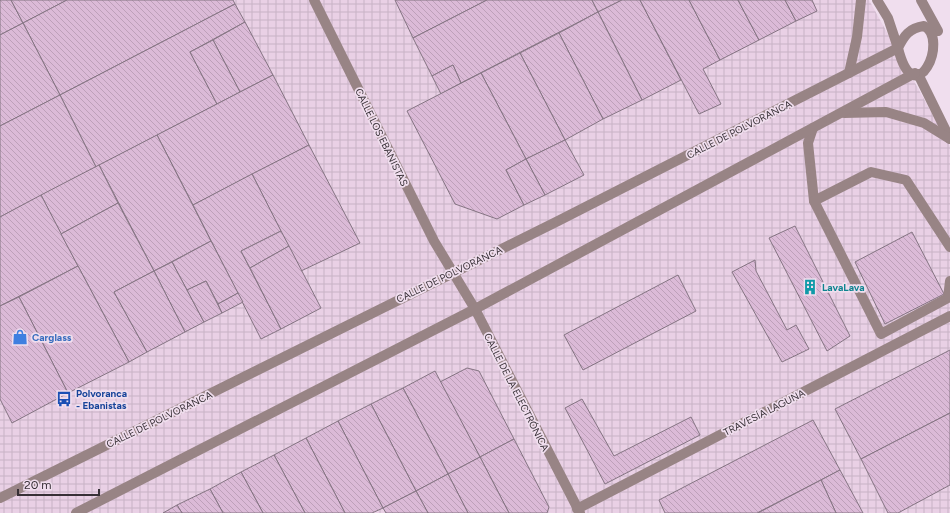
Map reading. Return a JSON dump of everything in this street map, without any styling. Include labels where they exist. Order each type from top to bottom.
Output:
[{"type":"street","name":"CALLE LOS EBANISTAS","points":[[314,0],[434,240],[454,272]]},
{"type":"street","points":[[849,73],[857,37],[860,0]]},
{"type":"street","points":[[877,0],[888,18],[904,65],[916,74],[950,139]]},
{"type":"street","points":[[898,48],[905,35],[910,30],[924,26],[942,33],[921,0]]},
{"type":"street","name":"CALLE DE POLVORANCA","points":[[0,498],[454,272],[898,48]]},
{"type":"street","points":[[76,513],[88,510],[474,309],[916,74],[926,75],[939,69]]},
{"type":"street","points":[[840,114],[886,112],[924,123],[950,139]]},
{"type":"street","points":[[813,128],[808,143],[814,201],[881,334],[948,298],[950,281]]},
{"type":"street","points":[[814,201],[871,172],[906,180],[950,248]]},
{"type":"street","name":"CALLE DE LA ELECTRÓNICA","points":[[454,272],[579,511]]},
{"type":"street","name":"TRAVESÍA LAGUNA","points":[[579,511],[950,316]]},
{"type":"shaded area","points":[[0,0],[869,0],[950,146],[950,513],[0,513]]},
{"type":"building","points":[[0,0],[11,0],[23,23],[0,35]]},
{"type":"building","points":[[11,0],[67,0],[23,23]]},
{"type":"building","points":[[67,0],[233,0],[235,4],[60,95],[23,23]]},
{"type":"building","points":[[395,0],[487,0],[413,38]]},
{"type":"building","points":[[487,0],[592,0],[598,12],[461,83],[453,65],[432,76],[413,38]]},
{"type":"building","points":[[592,0],[622,0],[598,12]]},
{"type":"building","points":[[622,0],[640,0],[681,80],[642,100],[598,12]]},
{"type":"building","points":[[640,0],[689,0],[720,60],[703,69],[721,104],[699,114]]},
{"type":"building","points":[[689,0],[738,0],[759,40],[720,60]]},
{"type":"building","points":[[738,0],[785,0],[796,21],[759,40]]},
{"type":"building","points":[[785,0],[812,0],[817,11],[796,21]]},
{"type":"building","points":[[235,4],[245,22],[190,52],[217,104],[96,167],[60,95]]},
{"type":"building","points":[[598,12],[642,100],[603,119],[559,33]]},
{"type":"building","points":[[245,22],[273,75],[240,92],[213,40]]},
{"type":"building","points":[[23,23],[60,95],[0,126],[0,35]]},
{"type":"building","points":[[559,33],[603,119],[565,140],[520,53]]},
{"type":"building","points":[[213,40],[240,92],[217,104],[190,52]]},
{"type":"building","points":[[520,53],[565,140],[526,159],[481,73]]},
{"type":"building","points":[[453,65],[461,83],[441,94],[432,76]]},
{"type":"building","points":[[481,73],[526,159],[506,170],[524,205],[497,219],[455,204],[407,111]]},
{"type":"building","points":[[273,75],[309,145],[193,205],[157,135]]},
{"type":"building","points":[[60,95],[96,167],[0,217],[0,126]]},
{"type":"building","points":[[157,135],[211,241],[154,271],[99,165]]},
{"type":"building","points":[[565,140],[584,175],[545,195],[526,159]]},
{"type":"building","points":[[309,145],[360,243],[301,271],[252,174]]},
{"type":"building","points":[[526,159],[545,195],[524,205],[506,170]]},
{"type":"building","points":[[99,165],[118,203],[61,234],[41,195]]},
{"type":"building","points":[[252,174],[281,231],[241,251],[281,329],[261,339],[193,205]]},
{"type":"building","points":[[41,195],[78,266],[0,306],[0,217]]},
{"type":"building","points":[[118,203],[154,271],[114,292],[147,352],[129,362],[61,234]]},
{"type":"building","name":"LavaLava","points":[[795,226],[850,336],[827,351],[769,238]]},
{"type":"building","points":[[281,231],[289,246],[250,268],[241,251]]},
{"type":"building","points":[[912,232],[944,294],[885,324],[855,262]]},
{"type":"building","points":[[211,241],[238,293],[218,304],[206,281],[187,290],[172,262]]},
{"type":"building","points":[[289,246],[321,308],[281,329],[250,268]]},
{"type":"building","points":[[755,260],[756,271],[787,330],[796,325],[809,349],[782,362],[732,272]]},
{"type":"building","points":[[172,262],[204,322],[185,332],[154,271]]},
{"type":"building","points":[[78,266],[129,362],[68,393],[19,297]]},
{"type":"building","points":[[154,271],[185,332],[147,352],[114,292]]},
{"type":"building","points":[[678,275],[696,311],[583,370],[564,335]]},
{"type":"building","points":[[206,281],[222,313],[204,322],[187,290]]},
{"type":"building","points":[[238,293],[243,302],[222,313],[218,304]]},
{"type":"building","name":"Carglass","points":[[19,297],[68,393],[12,423],[0,399],[0,306]]},
{"type":"building","points":[[950,350],[950,413],[861,459],[835,409]]},
{"type":"building","points":[[467,368],[479,371],[514,439],[480,457],[440,382]]},
{"type":"building","points":[[435,371],[480,457],[448,474],[403,388]]},
{"type":"building","points":[[403,388],[448,474],[416,491],[371,404]]},
{"type":"building","points":[[582,399],[614,456],[691,417],[700,435],[605,484],[565,408]]},
{"type":"building","points":[[371,404],[416,491],[383,508],[338,421]]},
{"type":"building","points":[[950,413],[950,485],[898,513],[888,513],[861,459]]},
{"type":"building","points":[[813,420],[840,470],[757,513],[665,513],[659,500]]},
{"type":"building","points":[[338,421],[383,508],[372,513],[345,513],[306,438]]},
{"type":"building","points":[[306,438],[345,513],[305,513],[274,455]]},
{"type":"building","points":[[514,439],[549,507],[547,513],[509,513],[480,457]]},
{"type":"building","points":[[274,455],[305,513],[263,513],[241,472]]},
{"type":"building","points":[[480,457],[509,513],[468,513],[448,474]]},
{"type":"building","points":[[840,470],[863,513],[836,513],[821,480]]},
{"type":"building","points":[[241,472],[263,513],[223,513],[210,489]]},
{"type":"building","points":[[448,474],[468,513],[428,513],[416,491]]},
{"type":"building","points":[[821,480],[836,513],[758,513]]},
{"type":"building","points":[[210,489],[223,513],[182,513],[177,505]]},
{"type":"building","points":[[416,491],[428,513],[386,513],[383,508]]},
{"type":"building","points":[[177,505],[182,513],[163,513]]},
{"type":"place","name":"LavaLava","points":[[810,287]]},
{"type":"place","name":"Carglass","points":[[20,337]]},
{"type":"place","name":"Polvoranca - Ebanistas","points":[[64,399]]}]
